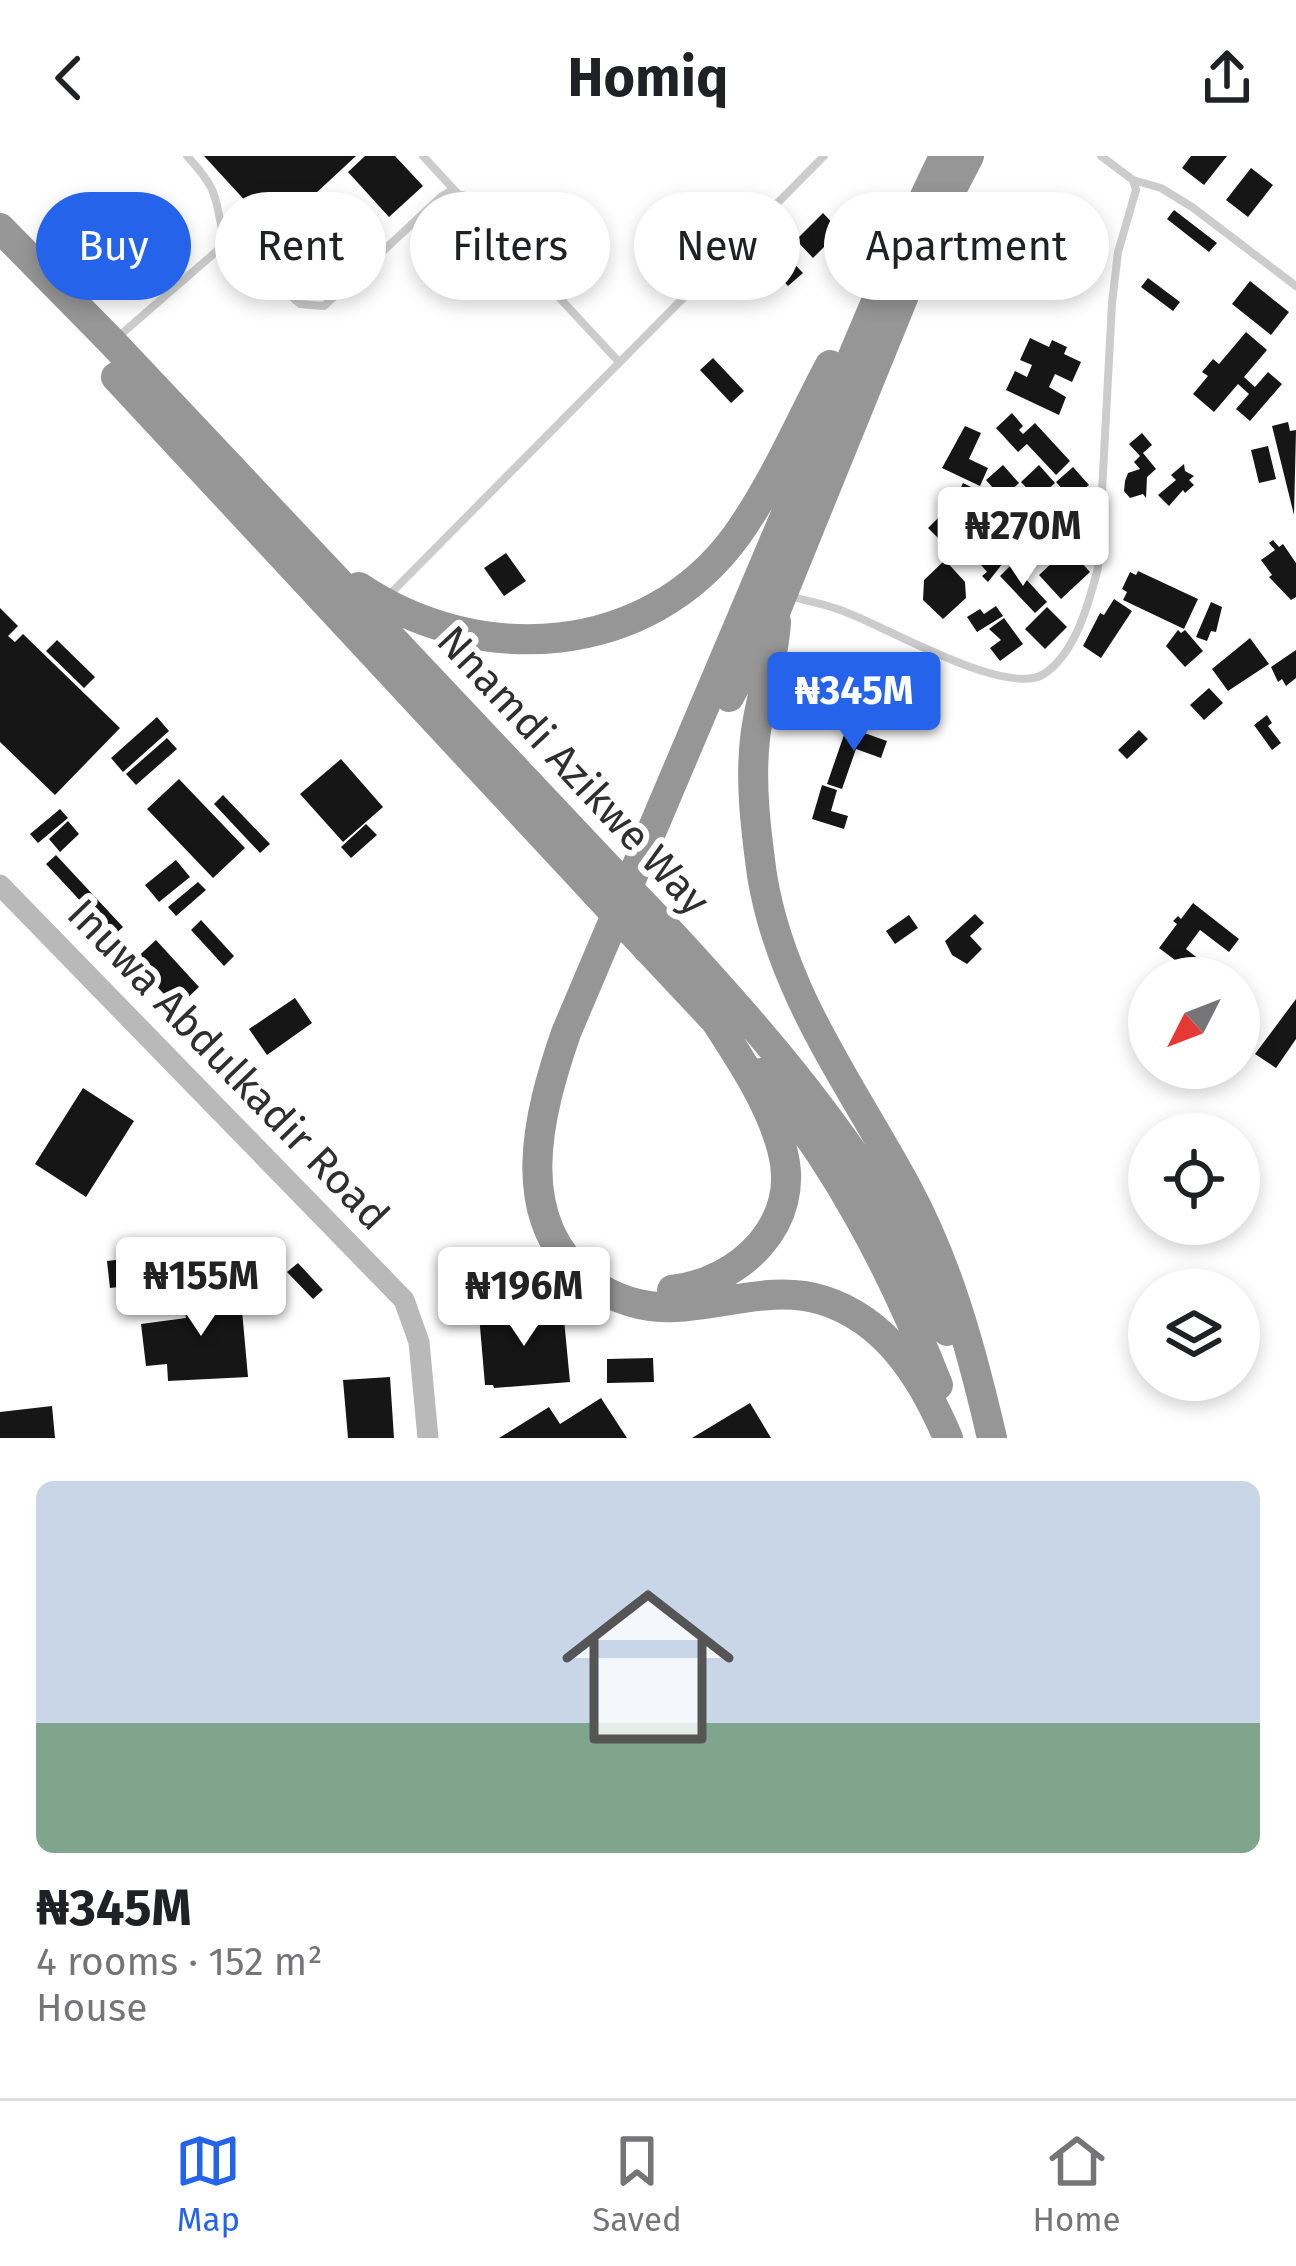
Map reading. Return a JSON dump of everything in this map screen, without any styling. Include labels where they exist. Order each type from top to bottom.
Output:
[{"type":"highway","points":[[927,192],[944,156]]},
{"type":"highway","points":[[713,1017],[737,1054],[784,1152],[785,1184],[779,1213],[766,1240],[725,1275],[696,1287],[665,1291],[638,1287],[607,1272],[584,1252],[566,1228],[555,1198],[558,1121],[572,1059],[739,675],[779,602],[931,229],[969,156]]},
{"type":"highway","name":"Nnamdi Azikwe Way","points":[[0,228],[319,560],[604,883]]},
{"type":"highway","name":"Nnamdi Azikwe Way","points":[[0,255],[656,938],[769,1040],[879,1193],[907,1243],[964,1369],[989,1438]]},
{"type":"highway","points":[[319,560],[382,603],[444,630],[502,641],[567,639],[648,613],[698,577],[738,534],[846,338],[873,300]]},
{"type":"highway","points":[[877,300],[566,1034],[543,1107],[537,1168],[547,1230],[576,1271],[599,1288],[644,1305],[671,1308],[795,1295],[844,1309],[864,1320],[904,1357],[952,1438]]},
{"type":"highway","points":[[779,602],[755,740],[754,810],[775,930],[821,1042],[934,1242],[958,1309],[989,1438]]},
{"type":"highway","name":"Nnamdi Azikwe Way","points":[[656,938],[713,1017],[782,1098],[854,1204],[900,1294],[952,1438]]},
{"type":"street","name":"Inuwa Abdulkadir Road","points":[[0,885],[404,1300],[419,1342],[428,1438]]},
{"type":"lane","points":[[187,156],[215,192]]},
{"type":"lane","points":[[423,156],[456,192]]},
{"type":"lane","points":[[382,603],[824,156]]},
{"type":"lane","points":[[1101,156],[1133,180],[1161,188],[1192,207],[1296,286]]},
{"type":"lane","points":[[779,602],[841,609],[990,674],[1022,681],[1044,674],[1066,650],[1089,604],[1098,568],[1112,303],[1118,252],[1136,190],[1133,180]]},
{"type":"lane","points":[[386,248],[410,226]]},
{"type":"lane","points":[[112,342],[215,253]]},
{"type":"lane","points":[[296,300],[324,306],[330,300]]},
{"type":"lane","points":[[560,300],[619,362]]},
{"type":"building","points":[[204,156],[356,156],[317,192],[237,192]]},
{"type":"building","points":[[365,156],[395,156],[423,186],[410,192],[410,198],[389,217],[386,192],[366,192],[348,172]]},
{"type":"building","points":[[1191,156],[1227,156],[1204,185],[1182,168]]},
{"type":"building","points":[[1251,168],[1273,185],[1248,217],[1226,200]]},
{"type":"building","points":[[1174,210],[1217,243],[1209,252],[1167,219]]},
{"type":"building","points":[[823,213],[824,247],[813,258],[800,244],[800,236]]},
{"type":"building","points":[[1148,278],[1180,302],[1173,311],[1141,287]]},
{"type":"building","points":[[1250,281],[1289,312],[1271,335],[1232,304]]},
{"type":"building","points":[[1246,332],[1267,350],[1244,377],[1255,387],[1268,372],[1282,384],[1250,421],[1236,409],[1249,394],[1238,384],[1214,412],[1193,394],[1208,376],[1202,372],[1213,359],[1219,364]]},
{"type":"building","points":[[1030,338],[1049,347],[1052,340],[1067,347],[1064,354],[1081,362],[1072,382],[1055,374],[1049,387],[1066,397],[1059,415],[1006,390],[1015,371],[1027,377],[1032,365],[1020,360]]},
{"type":"building","points":[[713,358],[744,391],[731,403],[700,370]]},
{"type":"building","points":[[1012,413],[1023,426],[1019,430],[1023,434],[1035,423],[1070,461],[1056,475],[1027,444],[1018,452],[996,428]]},
{"type":"building","points":[[1288,422],[1290,431],[1296,430],[1294,515],[1272,426]]},
{"type":"building","points":[[965,426],[981,433],[969,459],[988,468],[980,486],[942,468]]},
{"type":"building","points":[[1142,433],[1152,445],[1143,453],[1156,469],[1147,477],[1146,498],[1143,494],[1130,498],[1124,491],[1125,481],[1128,473],[1140,469],[1134,462],[1140,456],[1129,444]]},
{"type":"building","points":[[1268,446],[1276,479],[1259,483],[1251,450]]},
{"type":"building","points":[[1184,464],[1185,471],[1194,476],[1189,480],[1194,485],[1169,506],[1158,495],[1176,480],[1171,475]]},
{"type":"building","points":[[1003,465],[1019,483],[1002,498],[986,480]]},
{"type":"building","points":[[1039,465],[1055,483],[1037,499],[1021,482]]},
{"type":"building","points":[[1073,467],[1089,485],[1072,500],[1056,482]]},
{"type":"building","points":[[963,483],[979,491],[964,523],[948,515]]},
{"type":"building","points":[[1002,499],[1019,517],[1002,532],[985,513]]},
{"type":"building","points":[[1035,500],[1052,519],[1036,534],[1018,515]]},
{"type":"building","points":[[1070,501],[1087,519],[1069,535],[1052,518]]},
{"type":"building","points":[[942,514],[960,531],[945,545],[928,528]]},
{"type":"building","points":[[985,517],[999,531],[983,546],[969,532]]},
{"type":"building","points":[[1053,522],[1066,537],[1052,551],[1038,536]]},
{"type":"building","points":[[965,534],[979,549],[962,565],[948,551]]},
{"type":"building","points":[[1273,540],[1279,547],[1283,544],[1296,563],[1296,597],[1291,600],[1269,577],[1261,560],[1275,550],[1269,543]]},
{"type":"building","points":[[994,544],[1007,558],[988,582],[977,560]]},
{"type":"building","points":[[1068,548],[1090,572],[1061,599],[1039,575]]},
{"type":"building","points":[[506,553],[526,581],[504,596],[484,568]]},
{"type":"building","points":[[945,560],[965,582],[966,598],[943,619],[923,600],[924,580]]},
{"type":"building","points":[[1012,564],[1047,602],[1035,613],[1000,576]]},
{"type":"building","points":[[1138,571],[1198,599],[1184,629],[1123,600],[1127,592],[1122,589],[1130,572],[1136,575]]},
{"type":"building","points":[[1114,599],[1132,611],[1101,658],[1083,646],[1100,613],[1104,615]]},
{"type":"building","points":[[1211,602],[1222,607],[1216,632],[1211,631],[1207,641],[1196,637]]},
{"type":"building","points":[[996,606],[1003,616],[977,632],[967,617]]},
{"type":"building","points":[[1047,607],[1067,627],[1045,649],[1025,629]]},
{"type":"building","points":[[0,608],[18,626],[8,636],[15,642],[23,634],[120,728],[55,795],[0,742]]},
{"type":"building","points":[[1004,618],[1023,644],[1000,661],[990,648],[1001,640],[989,629]]},
{"type":"building","points":[[1178,630],[1185,630],[1203,651],[1185,667],[1166,646]]},
{"type":"building","points":[[1250,638],[1269,664],[1228,691],[1212,669]]},
{"type":"building","points":[[57,640],[95,677],[84,688],[46,651]]},
{"type":"building","points":[[1296,650],[1296,678],[1286,686],[1282,679],[1278,682],[1271,667]]},
{"type":"building","points":[[1209,688],[1223,703],[1204,720],[1190,705]]},
{"type":"building","points":[[1267,715],[1272,723],[1268,726],[1281,743],[1272,750],[1254,725]]},
{"type":"building","points":[[157,717],[169,731],[123,772],[111,758]]},
{"type":"building","points":[[853,729],[887,741],[881,758],[856,749],[842,789],[827,784],[845,732],[851,734]]},
{"type":"building","points":[[1139,730],[1148,739],[1127,759],[1118,750]]},
{"type":"building","points":[[167,738],[177,749],[136,785],[126,774]]},
{"type":"building","points":[[341,759],[383,807],[343,842],[300,794]]},
{"type":"building","points":[[179,779],[245,848],[213,878],[147,809]]},
{"type":"building","points":[[822,785],[837,790],[831,811],[848,816],[844,829],[812,819]]},
{"type":"building","points":[[223,795],[270,844],[260,853],[214,804]]},
{"type":"building","points":[[60,809],[68,818],[38,843],[30,834]]},
{"type":"building","points":[[68,821],[79,834],[60,852],[49,839]]},
{"type":"building","points":[[366,824],[377,835],[351,858],[341,847]]},
{"type":"building","points":[[56,855],[123,927],[113,936],[46,864]]},
{"type":"building","points":[[176,860],[190,877],[159,902],[145,885]]},
{"type":"building","points":[[198,882],[206,890],[176,916],[168,907]]},
{"type":"building","points":[[1193,903],[1239,939],[1229,952],[1200,930],[1186,949],[1196,957],[1171,957],[1159,948],[1177,924],[1173,921],[1178,916],[1181,919]]},
{"type":"building","points":[[975,914],[984,923],[970,936],[982,949],[967,964],[952,955],[945,941]]},
{"type":"building","points":[[909,915],[918,928],[895,944],[886,931]]},
{"type":"building","points":[[201,920],[234,956],[224,966],[191,930]]},
{"type":"building","points":[[156,940],[199,987],[177,1008],[133,961]]},
{"type":"building","points":[[295,998],[312,1023],[267,1055],[249,1029]]},
{"type":"building","points":[[1296,999],[1296,1039],[1276,1068],[1260,1057],[1260,1047]]},
{"type":"building","points":[[204,1034],[237,1069],[226,1079],[194,1043]]},
{"type":"building","points":[[83,1088],[134,1121],[86,1197],[35,1164]]},
{"type":"building","points":[[141,1257],[144,1284],[110,1288],[107,1261]]},
{"type":"building","points":[[298,1263],[323,1290],[313,1299],[287,1272]]},
{"type":"building","points":[[240,1288],[248,1377],[168,1381],[167,1364],[146,1366],[141,1324],[186,1318],[183,1295]]},
{"type":"building","points":[[563,1309],[570,1382],[485,1385],[479,1315]]},
{"type":"building","points":[[653,1358],[654,1382],[607,1383],[607,1359]]},
{"type":"building","points":[[390,1377],[394,1438],[348,1438],[343,1380]]},
{"type":"building","points":[[601,1398],[627,1438],[499,1438],[549,1407],[560,1424]]},
{"type":"building","points":[[750,1403],[771,1438],[692,1438]]},
{"type":"building","points":[[52,1406],[55,1438],[0,1438],[0,1412]]}]
